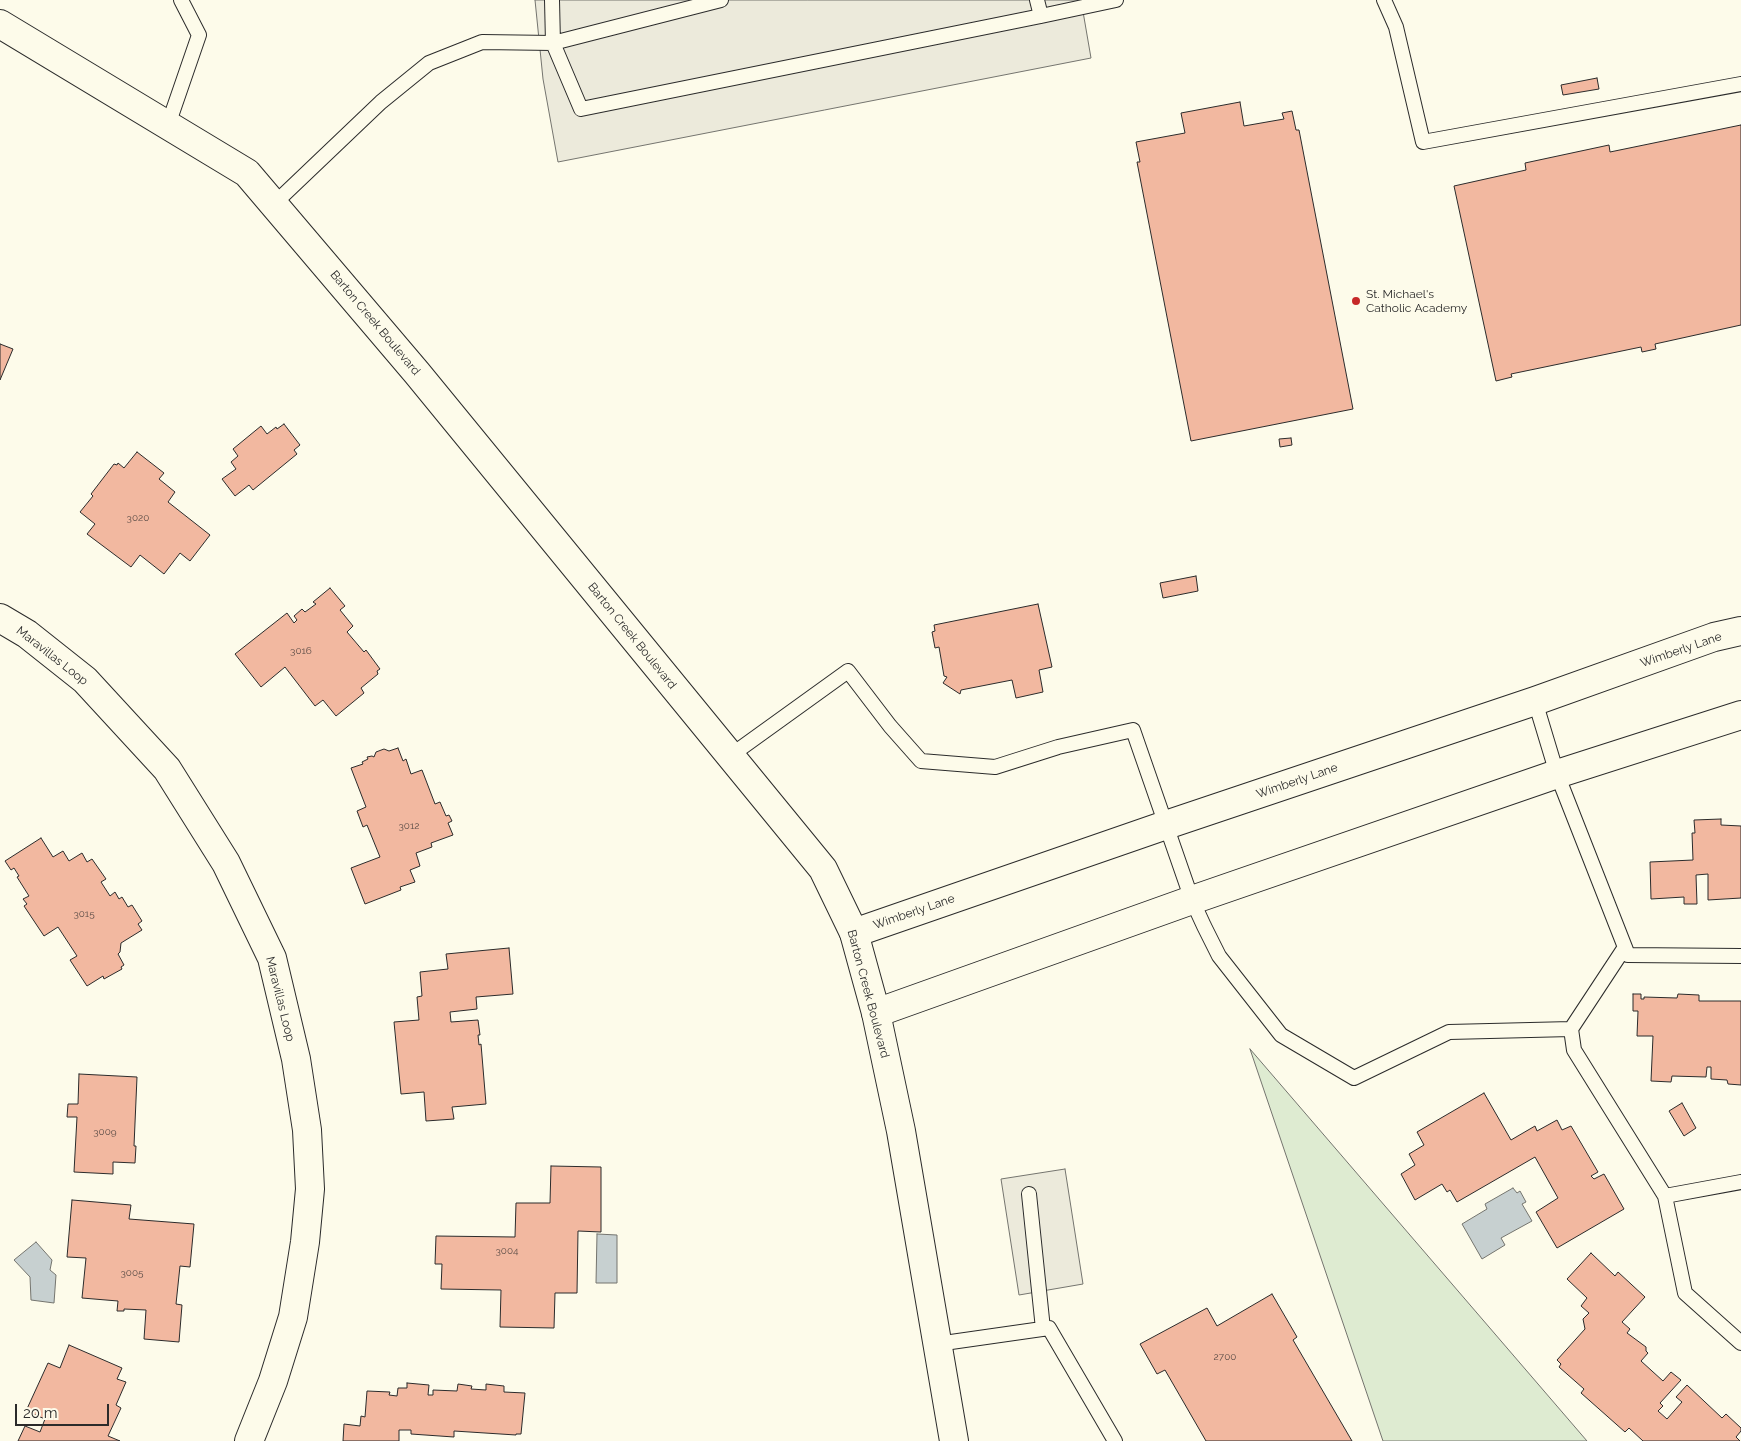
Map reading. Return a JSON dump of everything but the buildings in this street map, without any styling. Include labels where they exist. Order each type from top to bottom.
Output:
[{"type":"street","name":"Barton Creek Boulevard","points":[[0,24],[248,173],[417,373],[822,869],[854,933],[876,1013],[901,1131],[954,1441]]},
{"type":"street","name":"Maravillas Loop","points":[[0,618],[27,634],[85,680],[167,769],[226,863],[272,958],[297,1068],[307,1130],[310,1189],[305,1242],[293,1317],[274,1381],[248,1441]]},
{"type":"street","name":"Wimberly Lane","points":[[854,933],[1166,825],[1535,701],[1714,637],[1741,631]]},
{"type":"street","points":[[876,1013],[1192,900],[1557,774],[1741,715]]},
{"type":"lane","points":[[168,125],[199,35],[181,0]]},
{"type":"lane","points":[[552,0],[553,43],[581,109],[1116,0]]},
{"type":"lane","points":[[274,204],[381,102],[429,63],[482,42],[553,43],[721,0]]},
{"type":"lane","points":[[1037,0],[1041,16]]},
{"type":"lane","points":[[1384,0],[1396,27],[1423,142],[1741,84]]},
{"type":"lane","points":[[730,756],[848,671],[890,726],[921,761],[995,767],[1058,747],[1133,730],[1192,900],[1219,956],[1281,1035],[1354,1078],[1449,1032],[1571,1029]]},
{"type":"lane","points":[[1535,701],[1557,774],[1628,955],[1741,956]]},
{"type":"lane","points":[[1625,947],[1571,1029],[1574,1050],[1665,1196],[1685,1293],[1741,1343]]},
{"type":"lane","points":[[1665,1196],[1741,1182]]},
{"type":"lane","points":[[1029,1194],[1044,1328]]},
{"type":"lane","points":[[937,1344],[1049,1328],[1115,1441]]},
{"type":"green space","points":[[1250,1049],[1587,1441],[1383,1441]]},
{"type":"shaded area","points":[[535,0],[1081,0],[1091,58],[558,162],[543,79]]},
{"type":"shaded area","points":[[1065,1169],[1083,1284],[1019,1295],[1001,1179]]},
{"type":"shaded area","points":[[1513,1188],[1517,1193],[1520,1191],[1526,1202],[1522,1204],[1532,1221],[1501,1238],[1505,1245],[1482,1259],[1462,1224],[1487,1209],[1485,1204]]},
{"type":"shaded area","points":[[597,1234],[617,1235],[617,1283],[596,1283]]},
{"type":"shaded area","points":[[36,1242],[52,1260],[50,1270],[56,1275],[54,1303],[31,1300],[30,1277],[14,1260]]},
{"type":"place","name":"St. Michael's Catholic Academy","points":[[1356,301]]}]
